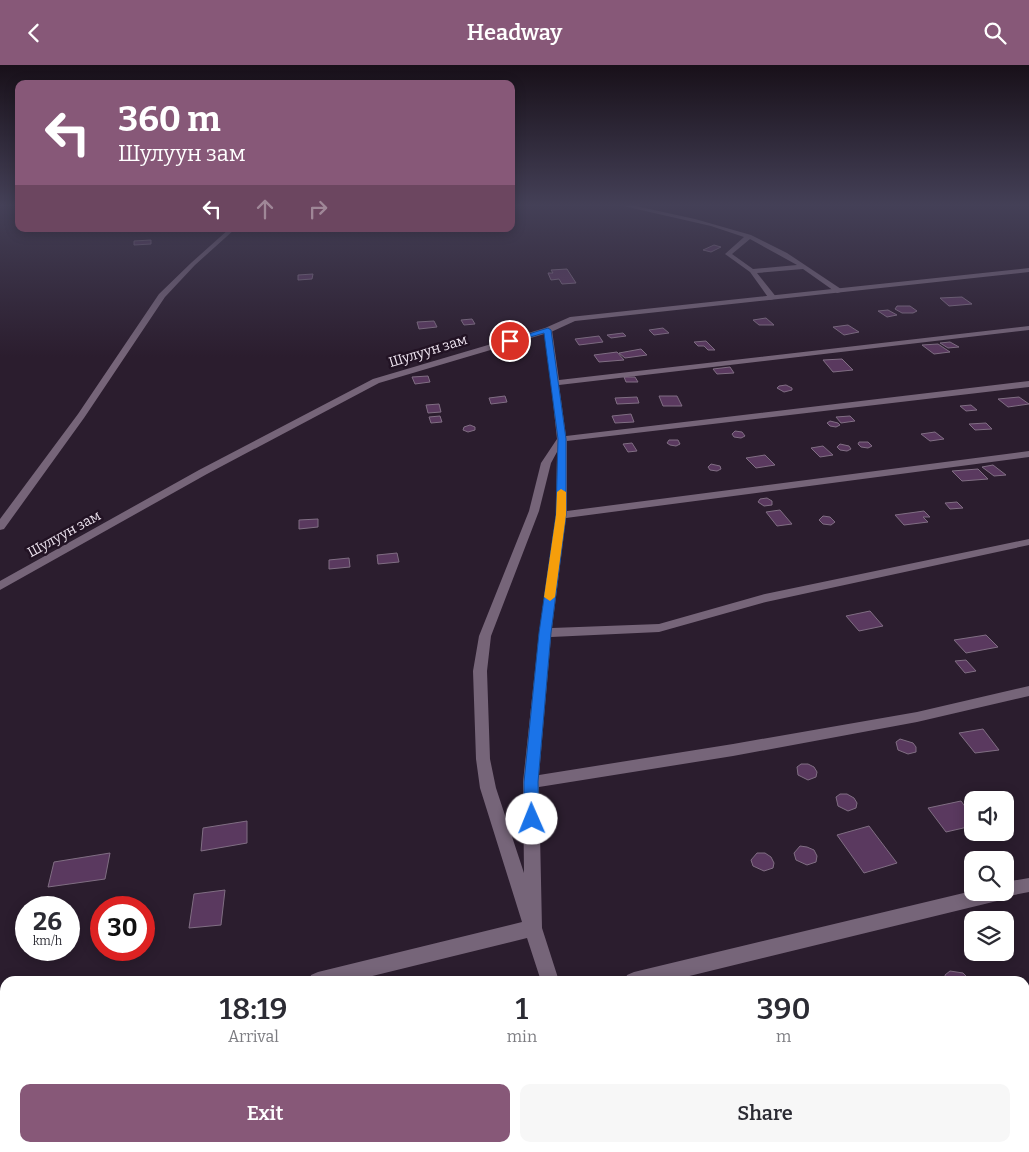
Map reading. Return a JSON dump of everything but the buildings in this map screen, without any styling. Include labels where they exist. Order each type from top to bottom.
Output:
[{"type":"street","points":[[0,527],[81,416],[162,296],[202,256]]},
{"type":"street","points":[[729,256],[752,271],[773,298]]},
{"type":"street","points":[[785,256],[840,291]]},
{"type":"street","points":[[752,271],[803,267]]},
{"type":"street","name":"Шулуун зам","points":[[0,586],[203,472],[376,381],[548,330],[573,319],[1029,270]]},
{"type":"street","points":[[554,383],[1029,328]]},
{"type":"street","points":[[533,928],[531,782],[545,633],[561,515],[562,439],[548,330]]},
{"type":"street","points":[[548,976],[488,788],[480,717],[480,671],[485,636],[534,511],[546,463],[562,439],[1029,384]]},
{"type":"street","points":[[561,515],[1029,454]]},
{"type":"street","points":[[545,633],[659,628],[765,598],[1029,542]]},
{"type":"street","points":[[531,782],[733,750],[916,717],[1029,691]]},
{"type":"street","points":[[1014,889],[1029,885]]},
{"type":"street","points":[[655,976],[964,901]]},
{"type":"street","points":[[338,976],[533,928]]},
{"type":"slow traffic","points":[[550,597],[561,515],[561,492]]},
{"type":"route","points":[[510,341],[548,330],[562,439],[561,515],[545,633],[531,782],[532,819]]}]
